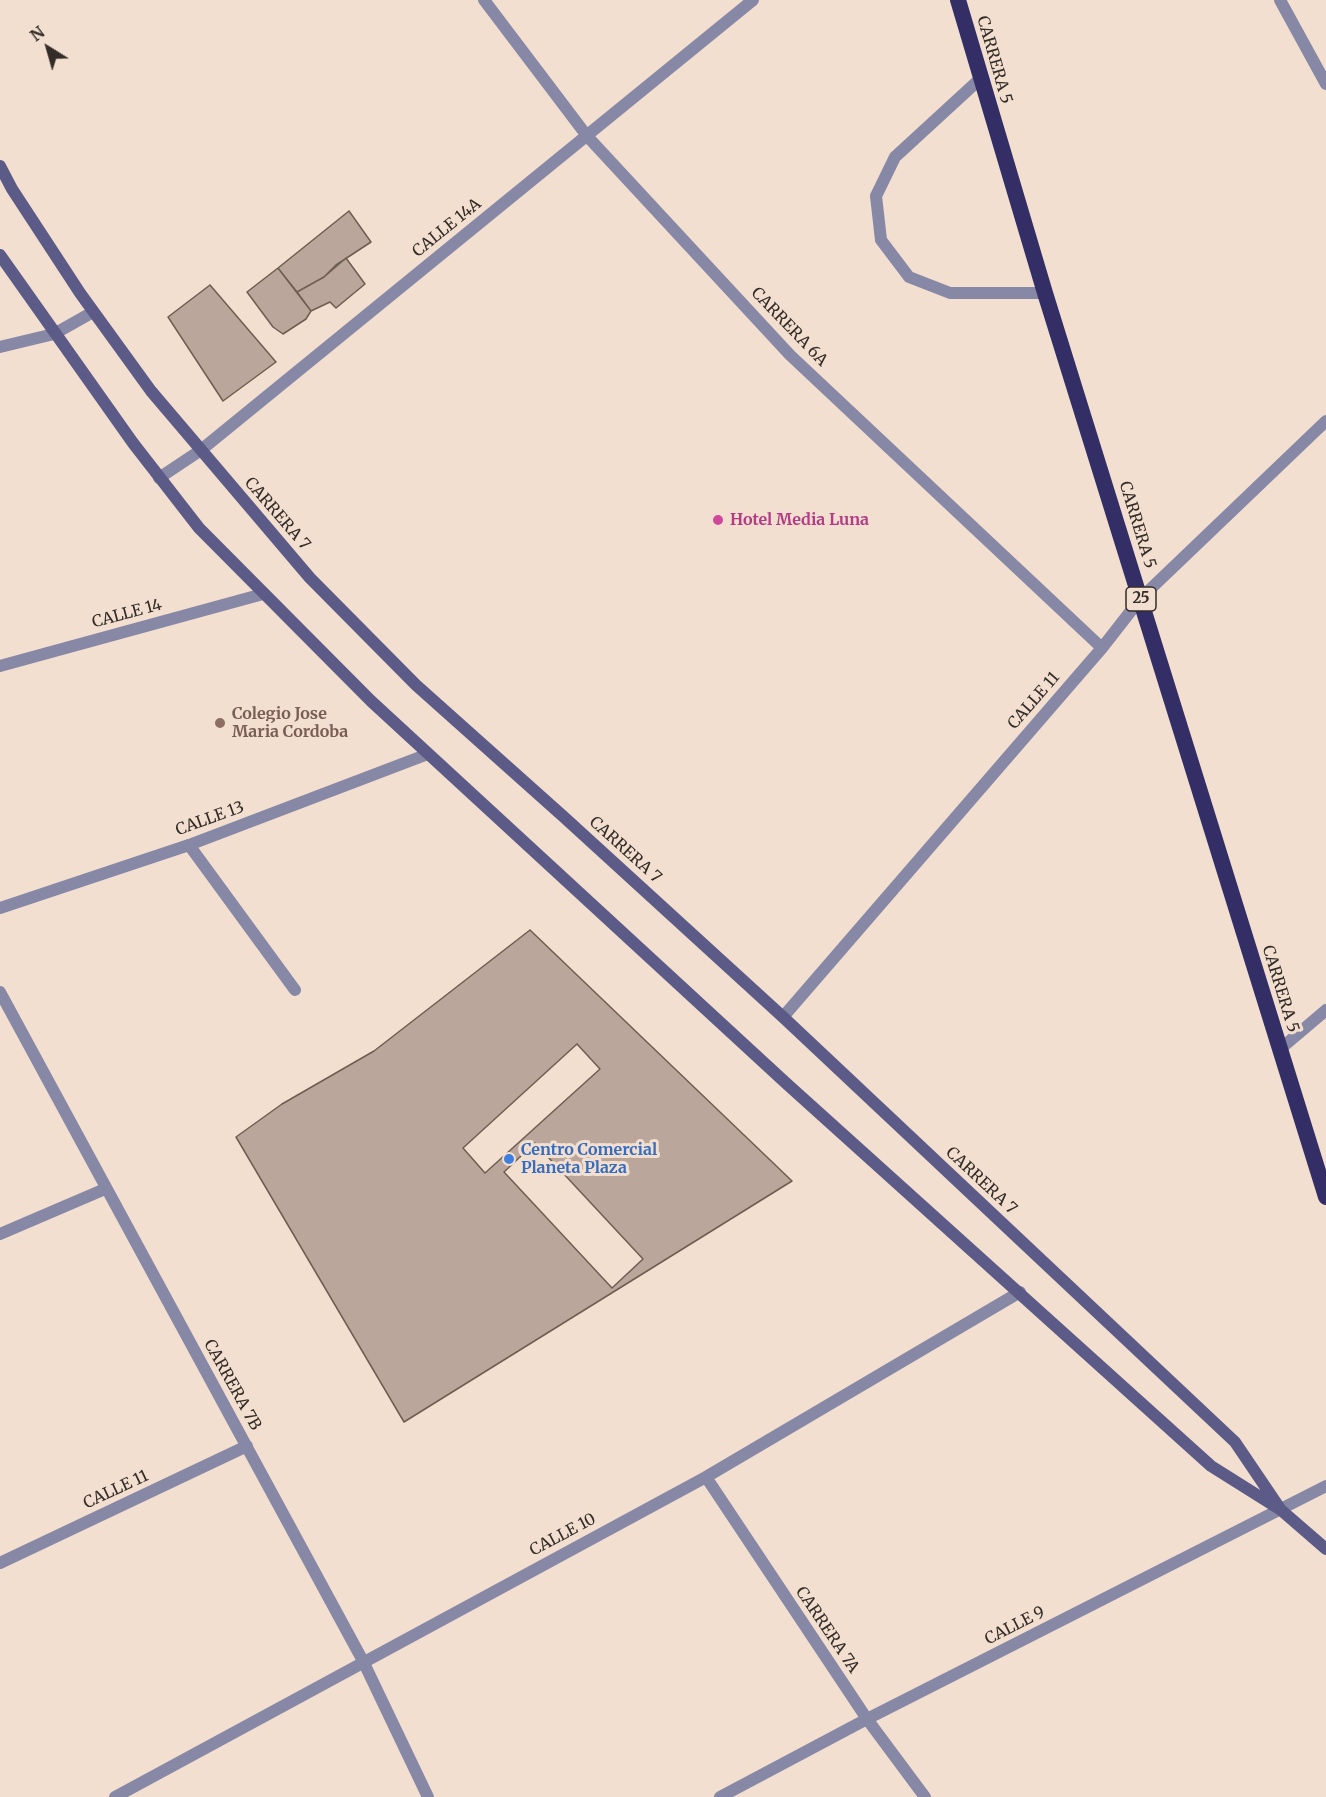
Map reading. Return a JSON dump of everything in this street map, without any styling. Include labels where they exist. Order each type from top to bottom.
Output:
[{"type":"highway","name":"CARRERA 5","points":[[958,0],[1045,292],[1325,1194]]},
{"type":"main road","name":"CARRERA 7","points":[[0,166],[12,189],[93,312],[151,391],[310,578],[416,685],[783,1017],[1235,1442],[1281,1510]]},
{"type":"main road","name":"CARRERA 7","points":[[0,255],[54,334],[159,478],[199,528],[371,701],[787,1084],[1211,1466],[1281,1510],[1326,1549]]},
{"type":"street","name":"CARRERA 6A","points":[[484,0],[587,136],[790,355],[1102,648]]},
{"type":"street","name":"CALLE 14A","points":[[159,478],[201,450],[753,0]]},
{"type":"street","points":[[1280,0],[1326,84]]},
{"type":"street","points":[[981,78],[895,157],[876,196],[881,240],[909,277],[950,293],[1045,292]]},
{"type":"street","points":[[0,347],[54,334],[93,312]]},
{"type":"street","name":"CALLE 11","points":[[783,1017],[1102,648],[1141,598],[1326,421]]},
{"type":"street","name":"CALLE 14","points":[[0,666],[263,594]]},
{"type":"street","name":"CALLE 13","points":[[0,908],[189,845],[428,754]]},
{"type":"street","points":[[189,845],[295,990]]},
{"type":"street","name":"CARRERA 7B","points":[[0,992],[363,1661],[428,1797]]},
{"type":"street","points":[[1279,1050],[1326,1010]]},
{"type":"street","points":[[0,1234],[105,1189]]},
{"type":"street","name":"CALLE 10","points":[[115,1797],[706,1477],[1020,1293]]},
{"type":"street","name":"CALLE 11","points":[[0,1563],[247,1446]]},
{"type":"street","name":"CARRERA 7A","points":[[706,1477],[867,1719],[925,1797]]},
{"type":"street","name":"CALLE 9","points":[[720,1797],[867,1719],[1326,1486]]},
{"type":"building","points":[[349,211],[371,242],[336,265],[324,277],[297,292],[278,268]]},
{"type":"building","points":[[346,258],[365,284],[336,308],[330,302],[311,311],[297,292],[324,277]]},
{"type":"building","points":[[278,268],[311,311],[306,319],[283,334],[273,327],[247,292]]},
{"type":"building","points":[[210,285],[276,362],[223,401],[168,317]]},
{"type":"building","name":"Centro Comercial Planeta Plaza","points":[[530,930],[792,1181],[404,1422],[236,1137],[282,1104],[374,1051]]},
{"type":"building","points":[[577,1044],[600,1069],[485,1173],[463,1148]]},
{"type":"building","points":[[535,1143],[643,1259],[612,1288],[504,1172]]},
{"type":"place","name":"Hotel Media Luna","points":[[718,520]]},
{"type":"place","name":"Colegio Jose Maria Cordoba","points":[[220,723]]},
{"type":"place","name":"Centro Comercial Planeta Plaza","points":[[509,1159]]}]
